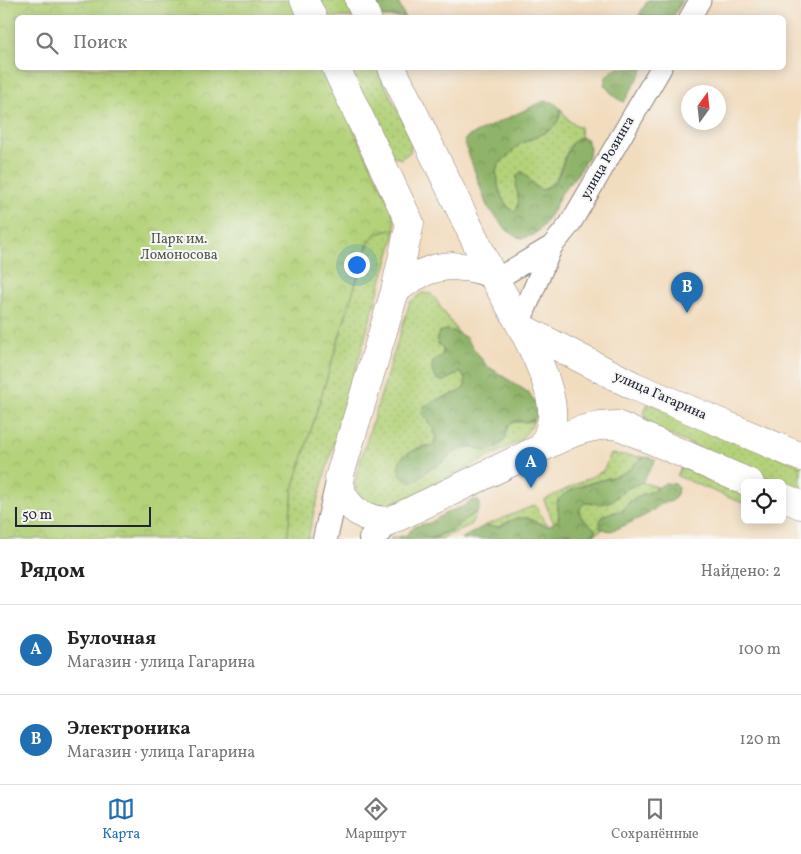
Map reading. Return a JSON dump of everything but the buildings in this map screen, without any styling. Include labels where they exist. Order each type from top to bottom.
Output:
[{"type":"main road","points":[[304,0],[312,15]]},
{"type":"main road","points":[[359,0],[366,15]]},
{"type":"main road","points":[[325,539],[339,478],[395,291],[410,223],[337,70]]},
{"type":"main road","points":[[393,70],[494,278],[520,326],[549,391],[552,416],[550,431],[543,447]]},
{"type":"main road","points":[[395,291],[416,275],[440,267],[463,266],[494,278]]},
{"type":"main road","name":"улица Гагарина","points":[[520,326],[634,386],[801,457]]},
{"type":"main road","points":[[371,539],[392,520],[574,430],[593,426],[617,425],[741,479]]},
{"type":"main road","points":[[339,478],[344,497],[356,510],[379,521],[392,520]]},
{"type":"main road","points":[[786,499],[801,505]]},
{"type":"street","points":[[692,15],[700,0]]},
{"type":"street","name":"улица Розинга","points":[[552,246],[570,224],[660,70]]},
{"type":"street","points":[[494,278],[552,246]]},
{"type":"street","points":[[520,326],[552,246]]},
{"type":"green space","name":"Парк им. Ломоносова","points":[[0,0],[291,0],[299,15],[15,15],[15,70],[325,70],[394,213],[395,229],[375,234],[367,246],[293,489],[287,539],[0,539]]},
{"type":"green space","points":[[316,0],[346,0],[353,15],[323,15]]},
{"type":"green space","points":[[372,0],[397,0],[404,15],[377,15]]},
{"type":"green space","points":[[648,0],[683,0],[674,15],[639,15]]},
{"type":"green space","points":[[348,70],[378,70],[412,141],[410,152],[401,159],[387,154]]},
{"type":"green space","points":[[613,70],[643,70],[624,102],[616,98],[604,85],[606,77]]},
{"type":"green space","points":[[544,101],[553,102],[561,109],[560,117],[556,123],[546,132],[517,146],[500,163],[496,172],[500,192],[512,211],[517,209],[519,201],[516,188],[517,175],[522,171],[537,188],[543,190],[557,178],[571,144],[581,137],[587,139],[590,149],[589,155],[578,173],[560,195],[554,209],[542,227],[534,235],[523,238],[517,237],[507,230],[487,206],[464,141],[467,137]]},
{"type":"green space","points":[[561,109],[569,121],[580,127],[581,137],[568,150],[556,178],[543,190],[537,188],[530,180],[517,175],[518,205],[517,209],[512,211],[499,189],[496,176],[498,167],[517,146],[551,129],[560,117]]},
{"type":"green space","points":[[395,229],[314,512],[308,539],[287,539],[293,489],[367,246],[375,234]]},
{"type":"green space","points":[[422,293],[431,294],[434,297],[459,334],[449,330],[439,332],[438,344],[443,348],[443,354],[433,362],[432,371],[437,380],[452,377],[460,372],[465,383],[464,387],[457,393],[423,407],[422,413],[435,432],[434,445],[423,446],[402,457],[426,471],[464,448],[468,447],[487,451],[498,446],[504,440],[512,422],[534,420],[520,441],[394,505],[371,507],[357,491],[355,478],[410,302]]},
{"type":"green space","points":[[446,330],[465,337],[486,365],[529,393],[537,405],[538,414],[530,421],[512,422],[501,444],[491,450],[488,451],[470,446],[456,451],[435,467],[429,469],[418,480],[409,482],[403,478],[399,470],[401,459],[417,449],[434,445],[436,434],[424,418],[422,413],[423,407],[457,393],[464,387],[465,383],[460,372],[444,381],[437,380],[431,368],[433,362],[443,354],[443,348],[438,344],[437,338],[439,332]]},
{"type":"green space","points":[[648,403],[801,466],[801,493],[786,487],[786,479],[769,479],[656,429],[645,422],[644,413]]},
{"type":"green space","points":[[611,454],[644,457],[618,476],[585,485],[563,495],[558,502],[559,519],[554,524],[544,500],[603,471]]},
{"type":"green space","points":[[648,457],[656,460],[642,482],[624,490],[611,501],[601,504],[585,503],[581,507],[579,512],[582,518],[596,530],[593,535],[583,539],[577,539],[563,533],[554,536],[554,539],[461,539],[484,526],[500,527],[520,518],[527,518],[547,526],[550,525],[559,518],[557,501],[564,495],[581,486],[626,472],[641,459]]},
{"type":"green space","points":[[681,467],[741,491],[741,502],[677,476]]},
{"type":"green space","points":[[642,482],[658,487],[630,501],[623,510],[608,514],[600,528],[603,529],[594,535],[596,530],[581,518],[579,512],[581,507],[585,503],[607,503],[624,490]]},
{"type":"green space","points":[[665,483],[675,484],[678,487],[677,494],[672,501],[661,504],[648,514],[619,528],[610,531],[600,528],[600,521],[604,515],[623,510],[634,498],[653,491]]},
{"type":"green space","points":[[477,500],[480,503],[478,511],[452,530],[430,539],[390,539],[406,535],[416,526],[430,523],[446,513],[465,506],[470,501]]},
{"type":"green space","points":[[535,505],[548,527],[525,518],[509,521],[500,527],[484,526]]},
{"type":"green space","points":[[478,511],[470,525],[441,539],[430,539],[452,530]]},
{"type":"place","name":"Электроника","points":[[687,313]]},
{"type":"place","name":"Булочная","points":[[531,488]]}]
